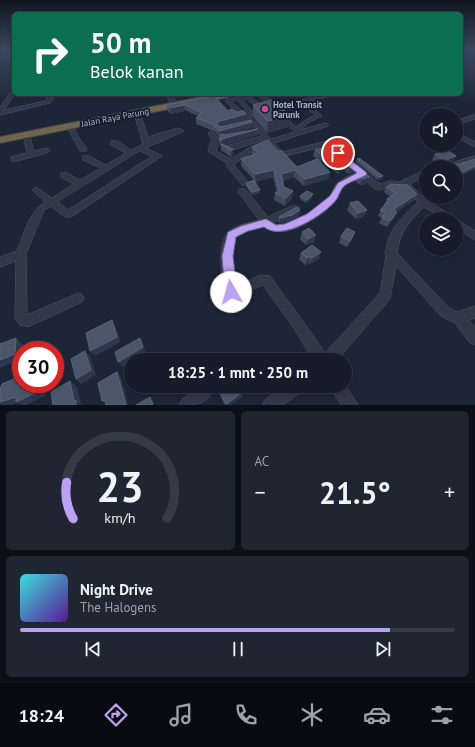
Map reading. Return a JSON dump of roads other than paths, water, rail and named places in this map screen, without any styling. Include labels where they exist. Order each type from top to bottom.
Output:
[{"type":"highway","name":"Jalan Raya Parung","points":[[0,139],[213,96]]},
{"type":"highway","name":"Jalan Raya Parung","points":[[0,139],[234,96]]},
{"type":"street","points":[[0,112],[12,93]]},
{"type":"street","points":[[0,112],[48,102],[50,96]]},
{"type":"street","points":[[170,96],[174,104]]},
{"type":"street","points":[[260,108],[248,97],[234,96],[228,101],[241,113],[260,108],[272,107]]},
{"type":"street","points":[[234,96],[250,111]]},
{"type":"street","points":[[256,96],[272,107]]},
{"type":"street","points":[[261,96],[296,130]]},
{"type":"street","points":[[326,96],[272,107],[246,115],[256,131],[268,140],[283,155],[338,140]]},
{"type":"street","points":[[231,162],[246,151],[268,140],[296,130],[304,122],[319,116],[302,101]]},
{"type":"street","points":[[36,190],[68,215],[158,156],[144,144],[137,113]]},
{"type":"street","points":[[463,121],[475,117]]},
{"type":"street","points":[[226,149],[326,125]]},
{"type":"street","points":[[71,126],[74,135],[83,149]]},
{"type":"street","points":[[211,133],[216,140],[212,149],[213,152],[231,162]]},
{"type":"street","points":[[26,134],[31,154]]},
{"type":"street","points":[[463,138],[475,145]]},
{"type":"street","points":[[114,143],[130,153]]},
{"type":"street","points":[[78,298],[28,321],[24,321],[21,318],[21,254],[38,212],[41,208],[144,144]]},
{"type":"street","points":[[14,159],[46,150]]},
{"type":"street","points":[[338,153],[380,188],[390,184],[406,185],[419,198]]},
{"type":"street","points":[[86,158],[106,168]]},
{"type":"street","points":[[463,162],[475,158]]},
{"type":"street","points":[[231,162],[231,167],[266,222],[276,229],[287,227],[310,216],[333,198],[342,183],[363,174]]},
{"type":"street","points":[[64,175],[80,184]]},
{"type":"street","points":[[406,185],[406,182],[419,176]]},
{"type":"street","points":[[334,353],[386,295],[390,253],[394,238],[406,219],[421,204]]},
{"type":"street","points":[[426,204],[439,212]]},
{"type":"street","points":[[295,208],[266,222],[245,228],[232,235],[227,256],[231,292],[235,293],[260,280],[266,280],[298,324],[317,353]]},
{"type":"street","points":[[463,228],[475,236]]},
{"type":"street","points":[[390,253],[445,312],[459,318],[475,338]]},
{"type":"street","points":[[0,262],[21,254]]},
{"type":"street","points":[[459,318],[475,312]]},
{"type":"street","points":[[188,405],[202,393]]},
{"type":"street","points":[[270,405],[287,393]]},
{"type":"street","points":[[342,393],[350,405]]},
{"type":"place","name":"Hotel Transit Parunk","points":[[265,109]]}]
